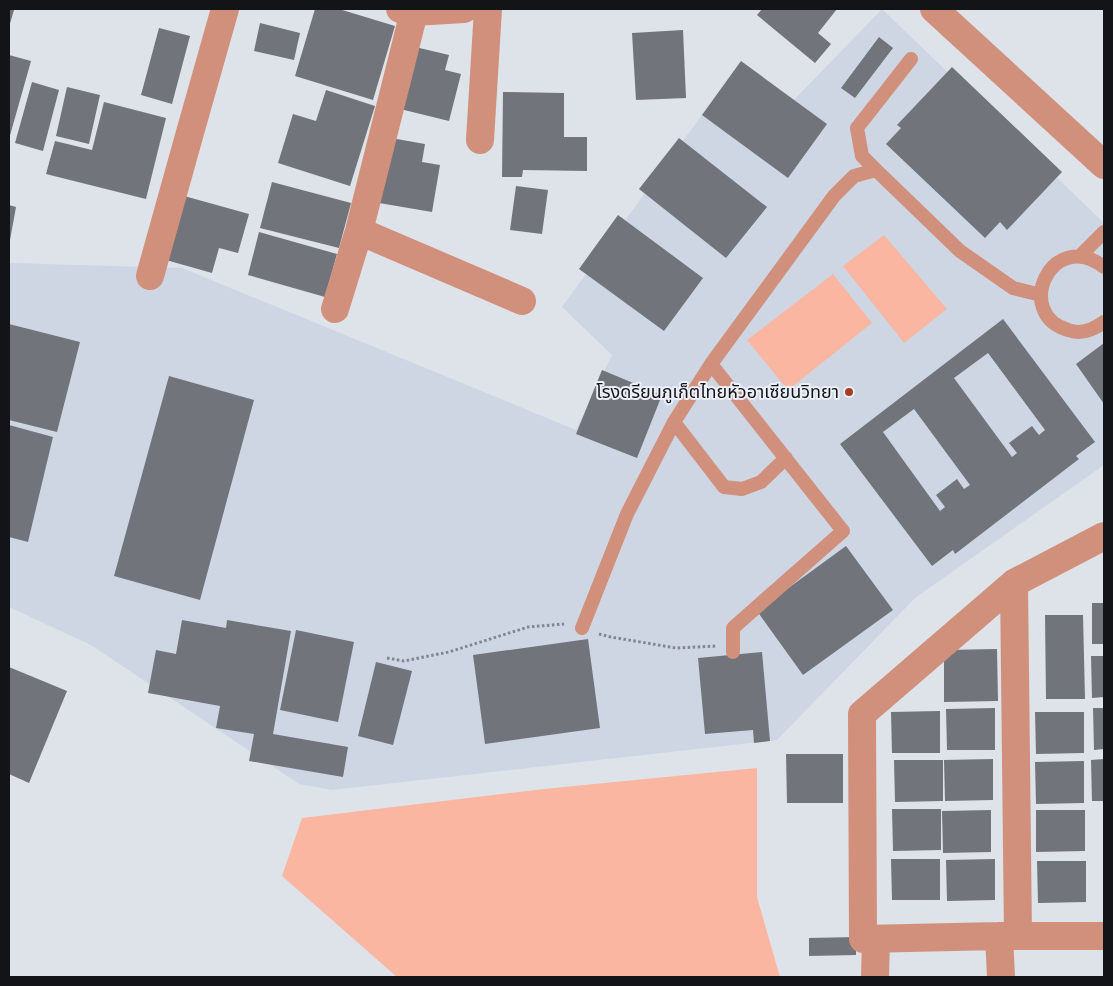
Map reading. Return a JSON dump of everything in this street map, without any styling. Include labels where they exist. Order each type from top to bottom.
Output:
[{"type":"street","points":[[150,276],[225,9]]},
{"type":"street","points":[[335,309],[359,231],[407,10],[464,9]]},
{"type":"street","points":[[480,140],[488,9]]},
{"type":"street","points":[[934,9],[1104,165]]},
{"type":"street","points":[[359,231],[522,301]]},
{"type":"street","points":[[1104,536],[1014,583],[862,714],[863,939],[1104,936]]},
{"type":"street","points":[[1001,977],[1009,936],[1014,583]]},
{"type":"street","points":[[875,977],[876,938]]},
{"type":"lane","points":[[912,59],[857,128],[862,156],[960,251],[1013,288],[1041,295]]},
{"type":"lane","points":[[582,628],[627,514],[674,422],[711,364],[834,196],[854,176],[876,170]]},
{"type":"lane","points":[[1080,256],[1104,232]]},
{"type":"lane","points":[[1104,267],[1093,259],[1080,256],[1067,258],[1055,264],[1047,273],[1041,286],[1041,299],[1044,311],[1052,322],[1062,329],[1085,332],[1097,328],[1104,322]]},
{"type":"lane","points":[[711,364],[843,531],[733,628],[733,646]]},
{"type":"lane","points":[[674,422],[724,487],[742,489],[761,482],[786,458]]},
{"type":"path","points":[[387,658],[404,660],[449,652],[528,627],[564,624],[611,638],[676,648],[733,646]]},
{"type":"shaded area","name":"โรงดรียนภูเก็ตไทยหัวอาเซียนวิทยา","points":[[882,9],[1104,223],[1104,465],[915,598],[777,740],[332,790],[299,784],[91,645],[9,607],[9,263],[182,268],[576,430],[612,355],[562,307],[739,64],[793,101]]},
{"type":"shaded area","points":[[884,235],[947,309],[904,343],[843,266]]},
{"type":"shaded area","points":[[833,274],[872,323],[788,390],[747,340]]},
{"type":"shaded area","points":[[757,768],[757,897],[780,977],[397,977],[282,876],[302,818],[544,789]]},
{"type":"building","points":[[9,9],[14,10],[9,27]]},
{"type":"building","points":[[315,9],[339,9],[395,26],[373,100],[295,76]]},
{"type":"building","points":[[762,9],[837,9],[818,33],[831,44],[815,63],[757,15]]},
{"type":"building","points":[[260,23],[300,33],[294,60],[254,51]]},
{"type":"building","points":[[159,28],[190,36],[172,104],[141,95]]},
{"type":"building","points":[[683,30],[686,98],[636,100],[632,33]]},
{"type":"building","points":[[879,37],[893,48],[855,98],[841,88]]},
{"type":"building","points":[[411,46],[449,55],[445,70],[461,74],[449,121],[396,108]]},
{"type":"building","points":[[9,55],[31,61],[9,139]]},
{"type":"building","points":[[741,61],[827,124],[788,178],[702,115]]},
{"type":"building","points":[[952,67],[1062,172],[1007,230],[1000,222],[985,238],[886,144],[901,128],[897,125]]},
{"type":"building","points":[[32,82],[59,90],[43,151],[15,143]]},
{"type":"building","points":[[67,87],[100,95],[89,144],[56,136]]},
{"type":"building","points":[[326,90],[375,106],[350,186],[278,163],[293,114],[316,121]]},
{"type":"building","points":[[503,92],[564,93],[564,137],[587,137],[587,171],[523,170],[522,177],[502,177]]},
{"type":"building","points":[[104,102],[166,118],[146,199],[46,174],[55,141],[92,150]]},
{"type":"building","points":[[391,138],[425,144],[422,162],[440,165],[432,212],[379,203]]},
{"type":"building","points":[[679,138],[767,207],[726,258],[639,189]]},
{"type":"building","points":[[272,182],[351,203],[339,248],[260,228]]},
{"type":"building","points":[[516,186],[548,190],[542,234],[510,230]]},
{"type":"building","points":[[177,194],[249,214],[238,253],[219,248],[212,273],[159,258]]},
{"type":"building","points":[[9,205],[16,207],[10,240],[9,240]]},
{"type":"building","points":[[618,215],[703,278],[664,331],[579,269]]},
{"type":"building","points":[[259,232],[337,254],[325,297],[248,275]]},
{"type":"building","points":[[1003,319],[1095,442],[1076,456],[1079,459],[955,554],[953,550],[932,566],[840,444]],"holes":[[[988,353],[1045,430],[1039,435],[1032,426],[1009,443],[1017,453],[1012,457],[954,378]],[[914,409],[970,485],[964,489],[957,479],[936,495],[945,507],[940,511],[883,432]]]},
{"type":"building","points":[[9,324],[80,342],[57,432],[9,420]]},
{"type":"building","points":[[1104,343],[1104,404],[1076,364]]},
{"type":"building","points":[[602,370],[662,395],[637,458],[576,434]]},
{"type":"building","points":[[169,376],[254,400],[200,600],[114,576]]},
{"type":"building","points":[[9,425],[53,437],[28,542],[9,537]]},
{"type":"building","points":[[846,546],[893,610],[803,675],[757,611]]},
{"type":"building","points":[[1092,603],[1104,603],[1104,644],[1092,644]]},
{"type":"building","points":[[1045,615],[1083,615],[1085,699],[1046,699]]},
{"type":"building","points":[[182,620],[226,628],[227,620],[291,631],[273,734],[348,747],[343,777],[249,761],[254,734],[216,728],[220,706],[148,693],[156,650],[176,654]]},
{"type":"building","points":[[296,630],[354,642],[338,722],[280,710]]},
{"type":"building","points":[[588,639],[600,728],[485,744],[473,655]]},
{"type":"building","points":[[997,649],[998,701],[944,702],[944,650]]},
{"type":"building","points":[[762,652],[770,741],[754,743],[753,730],[705,734],[698,658]]},
{"type":"building","points":[[1091,656],[1104,656],[1104,697],[1092,698]]},
{"type":"building","points":[[376,662],[412,671],[393,745],[358,736]]},
{"type":"building","points":[[9,667],[67,691],[29,783],[9,774]]},
{"type":"building","points":[[995,708],[995,750],[947,750],[946,709]]},
{"type":"building","points":[[1093,708],[1104,708],[1104,749],[1094,750]]},
{"type":"building","points":[[940,711],[940,753],[892,753],[891,712]]},
{"type":"building","points":[[1035,712],[1084,712],[1084,753],[1036,754]]},
{"type":"building","points":[[786,754],[843,754],[843,803],[787,803]]},
{"type":"building","points":[[993,759],[993,800],[945,801],[944,760]]},
{"type":"building","points":[[1104,759],[1104,801],[1092,801],[1091,760]]},
{"type":"building","points":[[894,760],[943,760],[943,801],[895,802]]},
{"type":"building","points":[[1084,761],[1084,803],[1036,804],[1035,762]]},
{"type":"building","points":[[892,809],[941,809],[941,850],[893,851]]},
{"type":"building","points":[[991,810],[991,852],[943,853],[942,811]]},
{"type":"building","points":[[1036,810],[1085,810],[1085,851],[1036,852]]},
{"type":"building","points":[[891,859],[940,859],[940,900],[892,900]]},
{"type":"building","points":[[995,859],[995,900],[947,901],[946,860]]},
{"type":"building","points":[[1037,861],[1086,861],[1086,902],[1038,903]]},
{"type":"building","points":[[856,937],[856,955],[809,956],[809,938]]},
{"type":"place","name":"โรงดรียนภูเก็ตไทยหัวอาเซียนวิทยา","points":[[849,392]]}]
